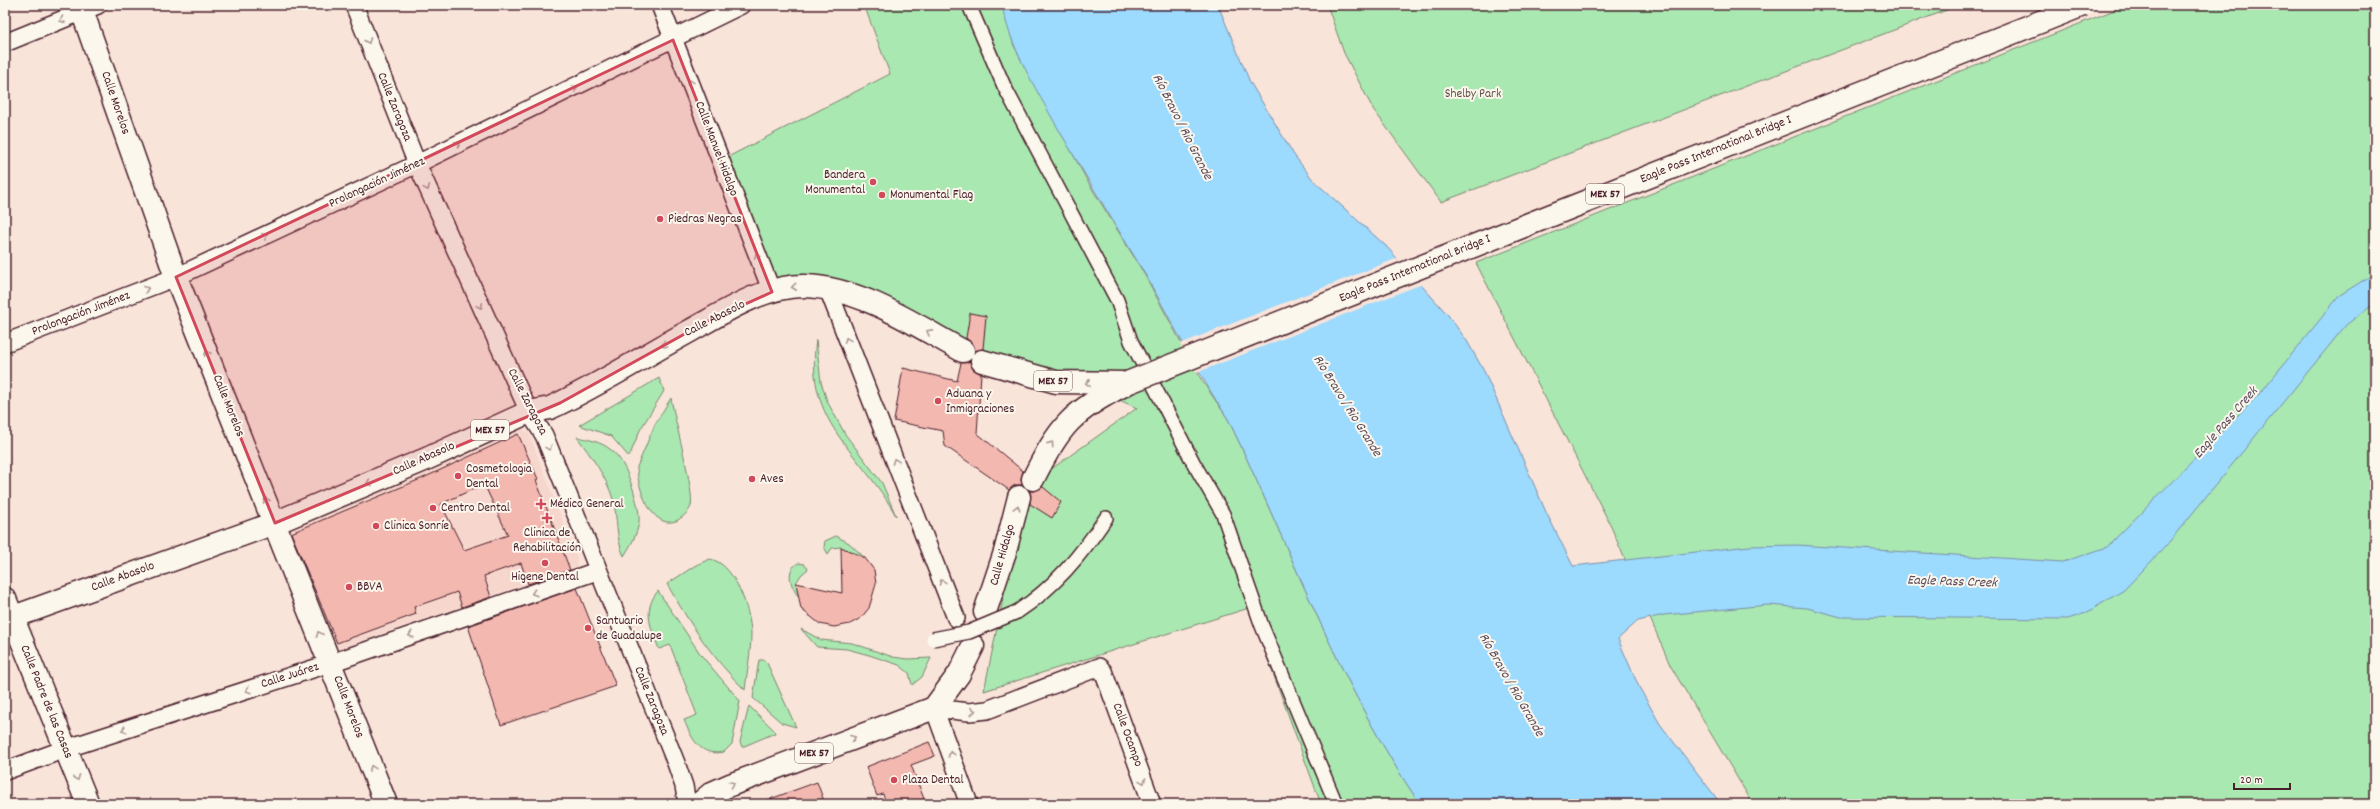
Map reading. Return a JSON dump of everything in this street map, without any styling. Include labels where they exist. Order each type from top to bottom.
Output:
[{"type":"main road","name":"Eagle Pass International Bridge I","points":[[1127,384],[2083,5]]},
{"type":"main road","name":"Calle Morelos","points":[[87,7],[176,277],[386,804]]},
{"type":"main road","name":"Calle Abasolo","points":[[7,612],[275,523],[424,460],[529,412],[554,406],[708,321],[772,292],[794,287],[828,289],[878,306],[963,351]]},
{"type":"main road","name":"MEX 57","points":[[982,361],[1056,382],[1127,384]]},
{"type":"main road","name":"MEX 57","points":[[1033,479],[1049,447],[1081,409],[1127,384]]},
{"type":"main road","name":"Calle Hidalgo","points":[[985,612],[1005,552],[1019,497]]},
{"type":"main road","name":"Calle Padre de las Casas","points":[[7,612],[88,804]]},
{"type":"main road","points":[[934,708],[950,688],[970,649]]},
{"type":"main road","name":"MEX 57","points":[[699,804],[712,793],[730,785],[934,708]]},
{"type":"street","name":"Calle Zaragoza","points":[[354,5],[417,164],[529,412],[544,435],[597,571],[676,763],[684,786],[686,804]]},
{"type":"street","name":"Calle Manuel Hidalgo","points":[[660,5],[772,292]]},
{"type":"street","name":"Prolongación Jiménez","points":[[5,343],[176,277],[417,164],[674,40],[741,5]]},
{"type":"street","points":[[969,5],[1004,86],[1117,300],[1131,341],[1193,462],[1223,514],[1262,626],[1336,804]]},
{"type":"street","points":[[5,43],[87,7]]},
{"type":"street","points":[[828,289],[956,618]]},
{"type":"street","points":[[933,639],[969,632],[1017,612],[1036,600],[1076,561],[1106,518]]},
{"type":"street","name":"Calle Juárez","points":[[5,771],[65,749],[331,663],[597,571]]},
{"type":"street","name":"Calle Ocampo","points":[[934,708],[969,712],[987,710],[1099,667],[1103,671],[1152,804]]},
{"type":"street","points":[[934,708],[969,804]]},
{"type":"highlighted area","points":[[673,40],[772,292],[708,321],[560,403],[275,523],[176,277]]},
{"type":"shaded area","points":[[523,429],[529,433],[577,557],[577,566],[336,650],[286,530]]},
{"type":"green space","points":[[864,5],[1002,5],[1014,46],[1088,182],[1142,270],[1201,379],[1228,419],[1340,664],[1391,759],[1420,804],[1321,804],[1249,608],[984,691],[1026,487],[1137,408],[1095,389],[975,358],[835,288],[772,294],[720,161],[890,74]]},
{"type":"green space","name":"Shelby Park","points":[[1327,5],[1960,5],[1441,202],[1373,109],[1344,53]]},
{"type":"green space","points":[[2127,5],[2375,5],[2375,804],[1753,804],[1670,665],[1609,522],[1476,263]]},
{"type":"green space","points":[[816,340],[821,382],[827,401],[845,434],[882,483],[896,516],[882,493],[838,436],[827,416],[819,394],[815,369]]},
{"type":"green space","points":[[659,378],[664,391],[640,430],[629,457],[611,436],[579,425]]},
{"type":"green space","points":[[671,398],[690,486],[691,506],[681,518],[676,521],[667,522],[659,519],[647,504],[640,485],[637,467],[655,424]]},
{"type":"green space","points":[[577,437],[608,447],[620,460],[629,478],[638,506],[639,522],[635,536],[624,556],[619,542],[615,506],[610,491],[598,466]]},
{"type":"green space","points":[[836,536],[849,543],[865,558],[841,547],[832,548],[828,554],[824,547],[825,541]]},
{"type":"green space","points":[[710,559],[719,562],[727,569],[740,590],[745,602],[750,625],[751,641],[745,690],[722,666],[702,640],[667,584],[696,565]]},
{"type":"green space","points":[[799,563],[804,564],[808,569],[801,575],[796,583],[799,597],[790,579],[790,574],[794,566]]},
{"type":"green space","points":[[658,591],[701,655],[740,701],[732,744],[724,752],[709,752],[698,745],[690,734],[684,720],[697,715],[670,645],[659,649],[651,626],[649,612],[650,605]]},
{"type":"green space","points":[[801,629],[821,640],[852,643],[893,657],[907,659],[931,658],[922,677],[912,685],[909,673],[899,665],[847,649],[817,647]]},
{"type":"green space","points":[[759,660],[764,660],[767,663],[796,727],[782,723],[753,698]]},
{"type":"green space","points":[[749,706],[774,730],[775,733],[742,747],[740,742]]},
{"type":"water","points":[[1002,5],[1218,5],[1250,82],[1294,155],[1313,180],[1386,246],[1448,315],[1467,341],[1484,371],[1546,512],[1573,566],[1749,546],[1798,545],[2063,562],[2107,547],[2261,392],[2340,295],[2375,273],[2375,303],[2346,325],[2165,547],[2124,590],[2086,613],[2068,619],[1841,617],[1807,608],[1768,605],[1664,615],[1638,621],[1618,639],[1639,687],[1660,724],[1721,804],[1420,804],[1391,759],[1340,664],[1228,419],[1205,382],[1142,269],[1052,118],[1022,63],[1010,35]]},
{"type":"pier","points":[[1398,258],[1422,284],[1196,373],[1180,344]]},
{"type":"building","points":[[970,313],[986,316],[983,349],[975,351],[973,344],[966,338]]},
{"type":"building","name":"Aduana y Inmigraciones","points":[[970,361],[973,369],[981,374],[977,433],[1023,471],[1021,479],[1022,485],[1015,485],[1009,490],[945,446],[943,431],[894,421],[903,368],[957,381],[961,363]]},
{"type":"building","points":[[518,434],[538,479],[536,480],[570,570],[528,584],[521,563],[484,576],[491,597],[462,607],[457,592],[414,607],[416,614],[337,643],[291,533],[423,478]],"holes":[[[484,484],[508,535],[464,550],[441,504]]]},
{"type":"building","points":[[1043,487],[1061,502],[1052,518],[1030,504],[1029,491],[1034,491]]},
{"type":"building","points":[[841,547],[865,558],[874,570],[876,584],[869,608],[861,618],[850,624],[834,627],[820,624],[801,609],[796,583],[842,593]]},
{"type":"building","name":"Santuario de Guadalupe","points":[[577,588],[616,686],[501,725],[468,626]]},
{"type":"building","name":"Plaza Dental","points":[[929,742],[935,756],[911,765],[926,804],[886,804],[883,794],[877,796],[866,767]]},
{"type":"building","points":[[817,782],[825,804],[763,804],[762,802]]},
{"type":"place","name":"Bandera Monumental","points":[[873,182]]},
{"type":"place","name":"Monumental Flag","points":[[882,195]]},
{"type":"place","name":"Piedras Negras","points":[[660,219]]},
{"type":"place","name":"Aduana y Inmigraciones","points":[[938,401]]},
{"type":"place","name":"Cosmetologia Dental","points":[[458,476]]},
{"type":"place","name":"Aves","points":[[752,479]]},
{"type":"place","name":"Médico General","points":[[541,504]]},
{"type":"place","name":"Centro Dental","points":[[433,508]]},
{"type":"place","name":"Clinica de Rehabilitación","points":[[547,518]]},
{"type":"place","name":"Clinica Sonríe","points":[[376,526]]},
{"type":"place","name":"Higene Dental","points":[[545,563]]},
{"type":"place","name":"BBVA","points":[[349,587]]},
{"type":"place","name":"Santuario de Guadalupe","points":[[588,628]]},
{"type":"place","name":"Plaza Dental","points":[[894,780]]},
{"type":"water label","name":"Río Bravo / Rio Grande","points":[[1182,127]]},
{"type":"water label","name":"Río Bravo / Rio Grande","points":[[1347,406]]},
{"type":"water label","name":"Eagle Pass Creek","points":[[2226,423]]},
{"type":"water label","name":"Eagle Pass Creek","points":[[1952,582]]},
{"type":"water label","name":"Río Bravo / Rio Grande","points":[[1511,685]]}]
